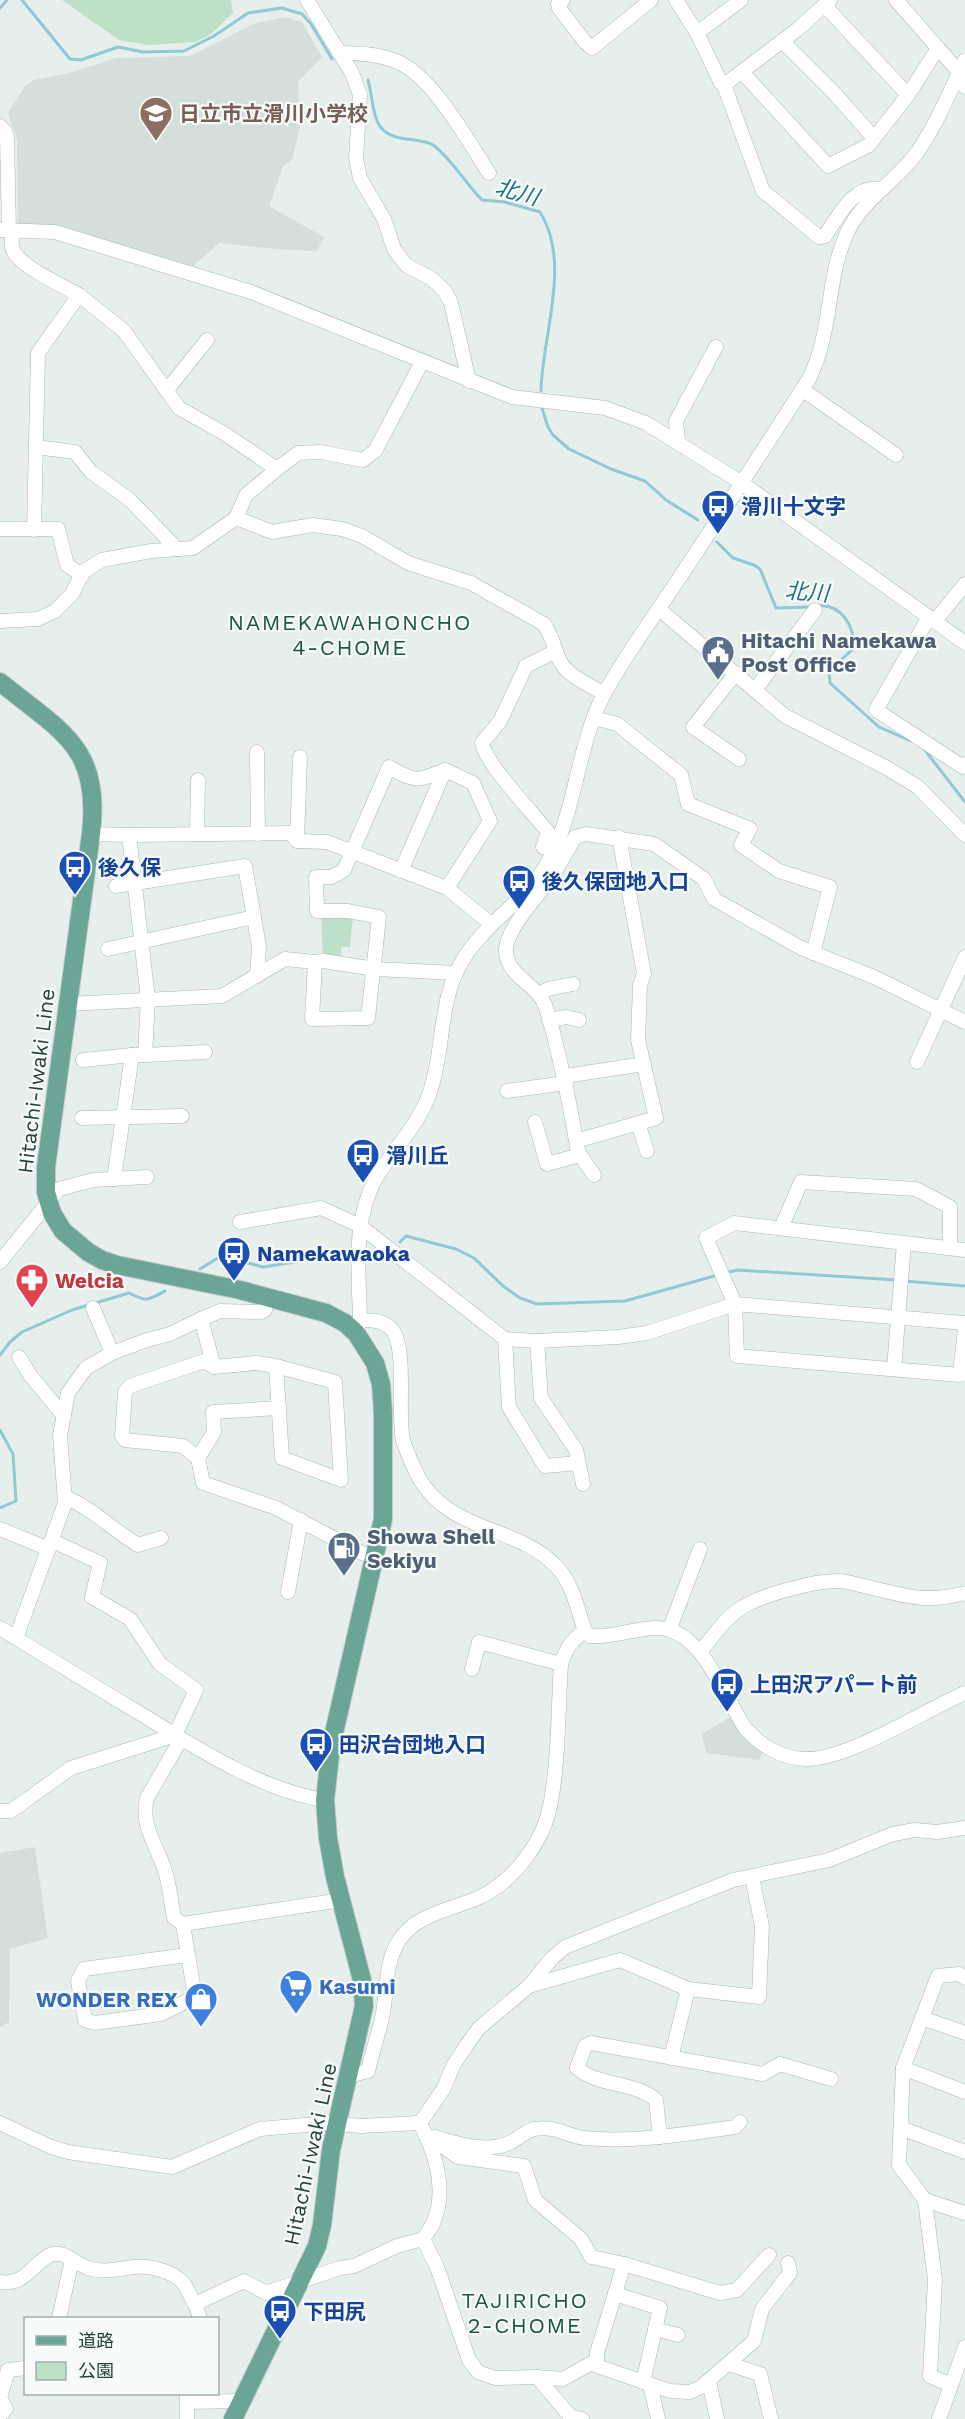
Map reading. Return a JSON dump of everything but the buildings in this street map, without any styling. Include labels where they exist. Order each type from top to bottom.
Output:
[{"type":"main road","name":"Hitachi-Iwaki Line","points":[[0,681],[69,739],[80,753],[88,769],[94,796],[91,834],[46,1167],[48,1203],[63,1231],[74,1242],[102,1260],[268,1297],[326,1313],[345,1323],[358,1326],[375,1363],[383,1398],[384,1509],[331,1746],[325,1800],[328,1838],[364,1993],[361,2021],[331,2150],[322,2225],[317,2246],[233,2419]]},
{"type":"street","points":[[307,0],[352,73],[360,95],[356,158],[360,178],[384,219],[394,249],[406,265],[432,279],[445,291],[451,303],[469,381]]},
{"type":"street","points":[[563,0],[558,4],[559,8],[592,48],[651,0]]},
{"type":"street","points":[[676,0],[697,33],[724,85],[763,191],[819,237],[825,236],[841,211],[862,190],[882,189]]},
{"type":"street","points":[[697,33],[741,0]]},
{"type":"street","points":[[896,0],[938,48],[962,66],[965,87]]},
{"type":"street","points":[[724,85],[827,3],[908,95]]},
{"type":"street","points":[[782,41],[835,94],[874,138]]},
{"type":"street","points":[[742,72],[828,166],[869,145],[908,95],[938,48]]},
{"type":"street","points":[[339,53],[365,52],[400,62],[430,87],[489,173]]},
{"type":"street","points":[[962,66],[917,152],[902,171],[866,204],[847,232],[839,252],[821,352],[802,390],[604,694],[594,718],[547,875],[491,924],[463,959],[448,993],[439,1059],[429,1094],[412,1129],[377,1177],[369,1193],[360,1226],[358,1326],[382,1322],[394,1332],[399,1353],[403,1439],[420,1479],[445,1508],[468,1522],[536,1551],[555,1565],[567,1581],[585,1631],[590,1636],[638,1629],[670,1628],[691,1641],[700,1652],[736,1715],[754,1738],[784,1755],[804,1759],[842,1752],[965,1693]]},
{"type":"street","points":[[0,126],[7,138],[4,167],[7,230],[15,254],[36,270],[80,296],[124,331],[179,408],[225,434],[277,469]]},
{"type":"street","points":[[7,230],[55,232],[251,292],[512,397],[605,408],[646,423],[742,483],[965,643]]},
{"type":"street","points":[[34,530],[38,353],[80,296]]},
{"type":"street","points":[[167,390],[207,340]]},
{"type":"street","points":[[678,442],[676,421],[716,347]]},
{"type":"street","points":[[0,621],[38,619],[56,611],[72,594],[82,575],[102,560],[151,550],[193,548],[236,518],[246,495],[298,453],[320,452],[363,460],[375,451],[422,362]]},
{"type":"street","points":[[802,390],[896,455]]},
{"type":"street","points":[[36,447],[75,452],[90,472],[130,500],[177,549]]},
{"type":"street","points":[[236,518],[272,532],[313,525],[342,529],[362,536],[408,563],[471,583],[544,624],[552,635],[564,668],[604,694]]},
{"type":"street","points":[[0,529],[58,530],[67,565],[82,575]]},
{"type":"street","points":[[965,584],[932,619],[876,710],[963,767],[965,764]]},
{"type":"street","points":[[659,609],[785,716],[887,768],[918,787],[965,835]]},
{"type":"street","points":[[755,690],[815,610]]},
{"type":"street","points":[[554,851],[543,847],[548,832],[492,766],[483,750],[482,743],[500,721],[526,666],[556,651]]},
{"type":"street","points":[[736,673],[693,727],[739,759]]},
{"type":"street","points":[[594,718],[617,724],[681,776],[688,804],[750,829],[741,845],[779,871],[830,887],[813,953]]},
{"type":"street","points":[[256,752],[258,834]]},
{"type":"street","points":[[297,841],[300,757]]},
{"type":"street","points":[[315,962],[312,1019],[368,1018],[379,917],[348,911],[317,911],[316,877],[332,877],[340,874],[389,767],[410,779],[425,778],[445,771],[472,783],[490,821],[447,888]]},
{"type":"street","points":[[401,871],[445,771]]},
{"type":"street","points":[[197,834],[198,780]]},
{"type":"street","points":[[91,834],[291,833],[297,841]]},
{"type":"street","points":[[594,1175],[580,1155],[565,1080],[544,1003],[509,964],[506,950],[509,938],[517,924],[547,875],[575,837],[597,834],[654,844],[704,879],[714,899],[813,953],[874,977],[965,1022]]},
{"type":"street","points":[[114,1179],[122,1119],[138,1055],[148,999],[129,835]]},
{"type":"street","points":[[576,1141],[656,1118],[638,1040],[640,985],[644,974],[619,837]]},
{"type":"street","points":[[297,841],[327,842],[447,888],[491,924]]},
{"type":"street","points":[[116,886],[245,866],[259,946],[256,976]]},
{"type":"street","points":[[108,949],[255,917]]},
{"type":"street","points":[[917,1062],[965,957]]},
{"type":"street","points":[[68,1004],[222,996],[285,959],[323,961],[375,969],[456,974]]},
{"type":"street","points":[[539,995],[548,989],[573,984]]},
{"type":"street","points":[[549,1020],[566,1017],[579,1020]]},
{"type":"street","points":[[83,1060],[205,1052]]},
{"type":"street","points":[[507,1091],[644,1064]]},
{"type":"street","points":[[82,1118],[182,1116]]},
{"type":"street","points":[[535,1122],[547,1164],[580,1155]]},
{"type":"street","points":[[638,1123],[647,1151]]},
{"type":"street","points":[[0,1262],[59,1189],[93,1180],[147,1178]]},
{"type":"street","points":[[781,1228],[801,1182],[916,1189],[950,1207],[950,1248]]},
{"type":"street","points":[[240,1222],[321,1208],[360,1226],[505,1339],[537,1341],[618,1337],[647,1333],[735,1304],[965,1323]]},
{"type":"street","points":[[965,1250],[734,1223],[706,1238],[735,1304],[737,1356],[960,1375],[965,1328]]},
{"type":"street","points":[[894,1370],[904,1243]]},
{"type":"street","points":[[16,1638],[65,1503],[60,1435],[68,1393],[86,1368],[112,1353],[170,1334],[220,1311],[261,1312],[265,1310],[268,1297]]},
{"type":"street","points":[[93,1308],[112,1353]]},
{"type":"street","points":[[201,1319],[214,1367]]},
{"type":"street","points":[[505,1339],[509,1407],[545,1466],[578,1463]]},
{"type":"street","points":[[537,1341],[541,1398],[576,1450],[582,1484]]},
{"type":"street","points":[[19,1356],[30,1376],[64,1416]]},
{"type":"street","points":[[276,1366],[282,1458],[340,1479],[335,1382],[276,1366],[257,1363],[214,1367],[204,1361],[130,1386],[125,1392],[122,1436],[125,1440],[183,1446],[198,1458],[203,1483],[276,1508],[362,1553],[375,1557]]},
{"type":"street","points":[[198,1458],[214,1432],[213,1412],[279,1408]]},
{"type":"street","points":[[65,1497],[80,1503],[117,1533],[138,1545],[161,1538]]},
{"type":"street","points":[[288,1592],[301,1520]]},
{"type":"street","points":[[0,1529],[100,1563],[92,1597],[130,1619],[160,1664],[196,1690],[178,1737],[144,1808],[146,1827],[165,1871],[174,1918],[183,1924],[341,1900]]},
{"type":"street","points":[[670,1628],[700,1549]]},
{"type":"street","points":[[700,1652],[723,1623],[740,1608],[757,1600],[823,1581],[845,1582],[927,1600],[965,1593]]},
{"type":"street","points":[[0,1628],[178,1737],[274,1787],[300,1796],[325,1800]]},
{"type":"street","points":[[349,2076],[368,2070],[382,2017],[388,1966],[392,1952],[402,1936],[414,1924],[428,1916],[475,1899],[505,1880],[526,1858],[544,1825],[551,1802],[561,1664],[567,1647],[574,1638],[585,1631]]},
{"type":"street","points":[[472,1669],[479,1641],[561,1664]]},
{"type":"street","points":[[0,1811],[11,1811],[71,1768],[178,1737]]},
{"type":"street","points":[[422,2128],[453,2066],[479,2028],[529,1986],[552,1958],[566,1947],[733,1880],[829,1860],[893,1834],[915,1830],[937,1832],[965,1827]]},
{"type":"street","points":[[529,1986],[620,1960],[688,1989],[759,1997],[762,1926],[752,1877]]},
{"type":"street","points":[[183,1924],[195,1997],[160,2014],[95,2023],[85,2019],[78,1981],[84,1969],[187,1955]]},
{"type":"street","points":[[951,2385],[930,2376],[935,2280],[926,2200],[899,2165],[903,2068],[938,1976],[959,1974],[965,1978]]},
{"type":"street","points":[[671,2058],[688,1989]]},
{"type":"street","points":[[922,2018],[965,2033]]},
{"type":"street","points":[[660,2137],[656,2100],[648,2092],[586,2076],[577,2068],[585,2046],[591,2043],[763,2074],[780,2064],[831,2079]]},
{"type":"street","points":[[903,2068],[965,2092]]},
{"type":"street","points":[[2,2129],[68,2152],[172,2167],[260,2129],[337,2123],[422,2128],[456,2143],[488,2148],[510,2143],[533,2128],[564,2131],[581,2138],[660,2137],[735,2127],[740,2121]]},
{"type":"street","points":[[195,2304],[244,2281],[266,2293],[340,2268],[354,2266],[397,2246],[423,2239],[435,2218],[439,2190],[436,2158],[422,2128]]},
{"type":"street","points":[[422,2128],[458,2157],[524,2166],[534,2200],[581,2239],[591,2257],[624,2264],[720,2293],[737,2290],[769,2255]]},
{"type":"street","points":[[901,2128],[965,2152]]},
{"type":"street","points":[[926,2200],[965,2214]]},
{"type":"street","points":[[423,2239],[438,2266],[469,2360],[478,2372],[495,2378],[563,2379],[597,2360]]},
{"type":"street","points":[[0,2282],[10,2283],[26,2276],[51,2255],[60,2253],[87,2268],[102,2271],[136,2266],[156,2269],[182,2282],[195,2304],[199,2317]]},
{"type":"street","points":[[59,2317],[72,2260]]},
{"type":"street","points":[[624,2264],[597,2353],[597,2366],[670,2391],[690,2392],[709,2381],[754,2341],[762,2309],[790,2274],[788,2264]]},
{"type":"street","points":[[615,2294],[660,2308],[647,2383],[658,2419]]},
{"type":"street","points":[[655,2329],[678,2335]]},
{"type":"street","points":[[939,2419],[965,2347]]},
{"type":"street","points":[[729,2364],[760,2374],[771,2419]]},
{"type":"street","points":[[6,2414],[0,2398],[8,2370],[24,2368]]},
{"type":"street","points":[[537,2377],[570,2416],[581,2419]]},
{"type":"street","points":[[709,2381],[717,2419]]},
{"type":"street","points":[[187,2419],[187,2398],[240,2401]]},
{"type":"shaded area","name":"日立市立滑川小学校","points":[[285,17],[302,22],[322,57],[298,82],[300,126],[292,160],[283,166],[269,206],[324,237],[317,251],[219,243],[193,266],[53,228],[18,224],[17,140],[8,113],[25,86],[34,80],[69,73],[116,58],[190,56],[253,24]]},
{"type":"shaded area","points":[[732,1716],[763,1751],[759,1760],[706,1753],[702,1734]]},
{"type":"shaded area","points":[[35,1847],[48,1938],[10,1949],[9,2022],[0,2027],[0,1853]]},
{"type":"green space","points":[[62,0],[231,0],[233,13],[211,34],[196,42],[149,45],[119,40]]},
{"type":"green space","points":[[321,911],[353,915],[350,947],[341,947],[341,965],[323,961]]},
{"type":"waterway","name":"北川","points":[[0,8],[7,0]]},
{"type":"waterway","name":"北川","points":[[22,0],[70,59],[81,60],[118,47],[143,52],[184,51],[214,36],[248,13],[282,8],[302,14],[311,24],[332,59]]},
{"type":"waterway","name":"北川","points":[[368,80],[376,119],[386,132],[394,137],[433,145],[482,200],[505,202],[540,212],[549,232],[554,254],[555,276],[541,391]]},
{"type":"waterway","name":"北川","points":[[541,405],[553,435],[569,449],[611,469],[645,481],[666,500],[698,520]]},
{"type":"waterway","name":"北川","points":[[717,542],[733,558],[760,569],[776,608],[811,607]]},
{"type":"waterway","name":"北川","points":[[817,606],[826,606],[840,612],[852,633],[853,649],[829,671],[830,683],[879,727],[911,741]]},
{"type":"waterway","name":"北川","points":[[924,749],[965,802]]},
{"type":"waterway","points":[[400,1242],[406,1236],[456,1249],[474,1258],[503,1286],[520,1298],[537,1304],[625,1301],[718,1275]]},
{"type":"waterway","points":[[200,1269],[221,1256],[263,1267],[342,1258]]},
{"type":"waterway","points":[[373,1260],[382,1258]]},
{"type":"waterway","points":[[725,1273],[737,1270],[897,1280]]},
{"type":"waterway","points":[[904,1281],[965,1286]]},
{"type":"waterway","points":[[0,1355],[22,1332],[72,1310],[129,1293],[147,1299],[165,1291]]},
{"type":"waterway","points":[[0,1430],[13,1454],[16,1501],[0,1508]]},
{"type":"place","name":"日立市立滑川小学校","points":[[156,142]]},
{"type":"place","name":"滑川十文字","points":[[718,535]]},
{"type":"place","name":"Hitachi Namekawa Post Office","points":[[718,681]]},
{"type":"place","name":"後久保","points":[[75,896]]},
{"type":"place","name":"後久保団地入口","points":[[519,910]]},
{"type":"place","name":"滑川丘","points":[[363,1184]]},
{"type":"place","name":"Namekawaoka","points":[[234,1282]]},
{"type":"place","name":"Welcia","points":[[32,1309]]},
{"type":"place","name":"Showa Shell Sekiyu","points":[[344,1577]]},
{"type":"place","name":"上田沢アパート前","points":[[727,1713]]},
{"type":"place","name":"田沢台団地入口","points":[[316,1773]]},
{"type":"place","name":"Kasumi","points":[[296,2015]]},
{"type":"place","name":"WONDER REX","points":[[201,2028]]},
{"type":"place","name":"下田尻","points":[[280,2340]]},
{"type":"district","name":"NAMEKAWAHONCHO 4-CHOME","points":[[350,634]]},
{"type":"district","name":"TAJIRICHO 2-CHOME","points":[[525,2312]]}]
